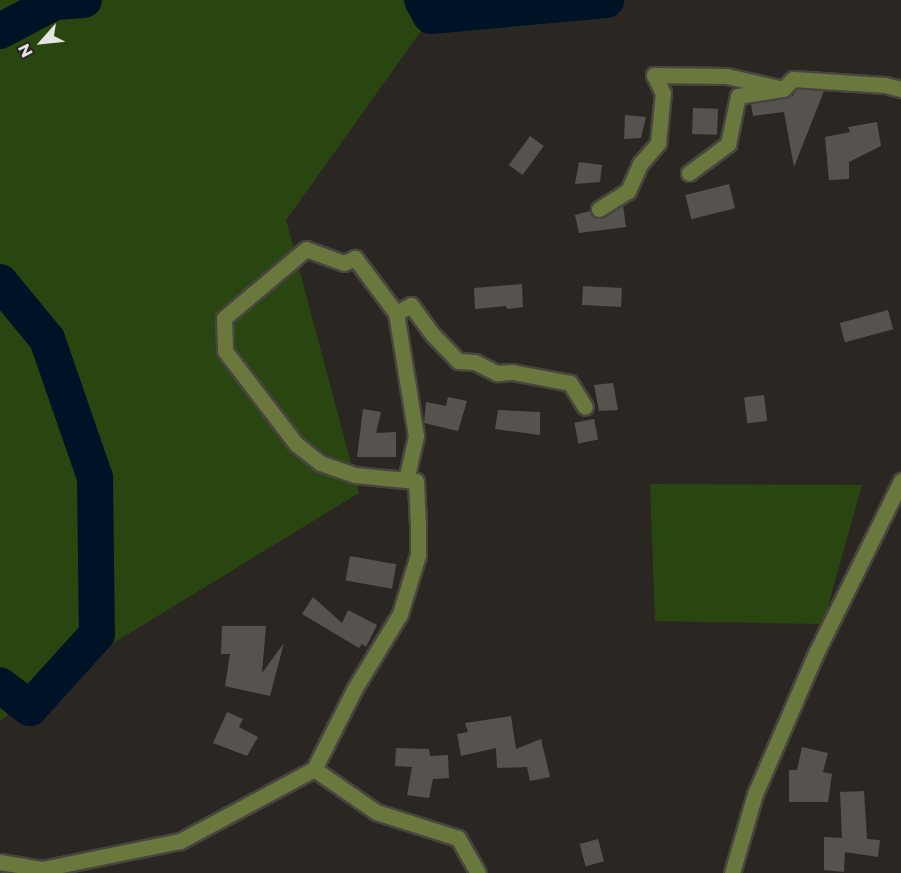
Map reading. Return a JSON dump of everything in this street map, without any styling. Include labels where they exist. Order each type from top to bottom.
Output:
[{"type":"street","points":[[599,209],[628,191],[640,164],[658,143],[663,93],[654,75],[727,76],[783,89]]},
{"type":"street","points":[[689,173],[728,144],[738,96],[783,89],[793,78],[885,85],[901,89]]},
{"type":"street","points":[[0,862],[42,869],[180,841],[314,770],[355,688],[400,614],[418,555],[416,481],[406,480],[356,475],[320,463],[296,444],[225,351],[224,318],[306,249],[344,263],[355,258],[396,313],[416,436],[406,480]]},
{"type":"street","points":[[396,313],[411,304],[433,335],[458,361],[475,362],[497,373],[512,372],[570,383],[585,407]]},
{"type":"street","points":[[732,873],[756,794],[818,651],[901,482]]},
{"type":"street","points":[[314,770],[376,812],[458,838],[478,873]]},
{"type":"green space","points":[[0,0],[443,0],[286,220],[359,493],[56,678],[0,721]]},
{"type":"green space","points":[[650,484],[862,485],[823,624],[655,621]]},
{"type":"building","points":[[797,89],[824,91],[794,167],[784,112],[753,116],[751,104],[793,96]]},
{"type":"building","points":[[693,108],[718,109],[717,135],[692,134]]},
{"type":"building","points":[[625,115],[646,117],[641,138],[624,139]]},
{"type":"building","points":[[877,122],[881,146],[849,162],[849,179],[829,180],[825,137],[850,132],[848,127]]},
{"type":"building","points":[[530,136],[544,146],[523,175],[509,165]]},
{"type":"building","points":[[579,162],[602,165],[600,182],[575,184]]},
{"type":"building","points":[[729,184],[735,208],[691,219],[685,195]]},
{"type":"building","points":[[623,205],[626,227],[579,233],[575,215],[590,211],[594,217],[600,219]]},
{"type":"building","points":[[522,284],[523,307],[475,309],[474,288]]},
{"type":"building","points":[[583,286],[622,288],[621,307],[582,305]]},
{"type":"building","points":[[888,310],[893,329],[845,342],[840,323]]},
{"type":"building","points":[[613,383],[618,410],[599,411],[594,385]]},
{"type":"building","points":[[764,395],[767,421],[747,423],[744,397]]},
{"type":"building","points":[[448,397],[467,401],[458,431],[424,423],[426,402],[446,406]]},
{"type":"building","points":[[363,409],[381,412],[376,433],[396,432],[396,457],[357,457]]},
{"type":"building","points":[[498,410],[540,412],[540,435],[495,429]]},
{"type":"building","points":[[594,419],[598,440],[578,443],[574,423]]},
{"type":"building","points":[[350,556],[396,564],[392,589],[346,581]]},
{"type":"building","points":[[313,597],[342,623],[348,610],[377,625],[366,647],[362,644],[359,648],[302,614]]},
{"type":"building","points":[[222,626],[266,626],[262,673],[284,643],[270,696],[225,686],[230,654],[221,654]]},
{"type":"building","points":[[227,712],[243,719],[239,727],[258,737],[247,756],[213,743]]},
{"type":"building","points":[[511,716],[516,749],[541,739],[550,777],[530,781],[527,767],[497,768],[496,748],[461,756],[457,734],[468,732],[465,723]]},
{"type":"building","points":[[802,747],[828,753],[823,772],[832,774],[828,802],[789,802],[789,770],[797,770]]},
{"type":"building","points":[[396,748],[429,749],[430,756],[448,755],[449,778],[433,779],[429,798],[407,795],[412,767],[395,766]]},
{"type":"building","points":[[864,791],[867,839],[880,840],[878,857],[845,852],[844,872],[824,870],[824,837],[842,838],[840,792]]},
{"type":"building","points":[[598,839],[604,861],[586,866],[580,844]]},
{"type":"waterway","points":[[0,31],[55,2],[84,0]]},
{"type":"waterway","points":[[422,0],[431,16],[606,0]]},
{"type":"waterway","points":[[0,282],[47,339],[95,478],[97,634],[30,708],[0,685]]}]
